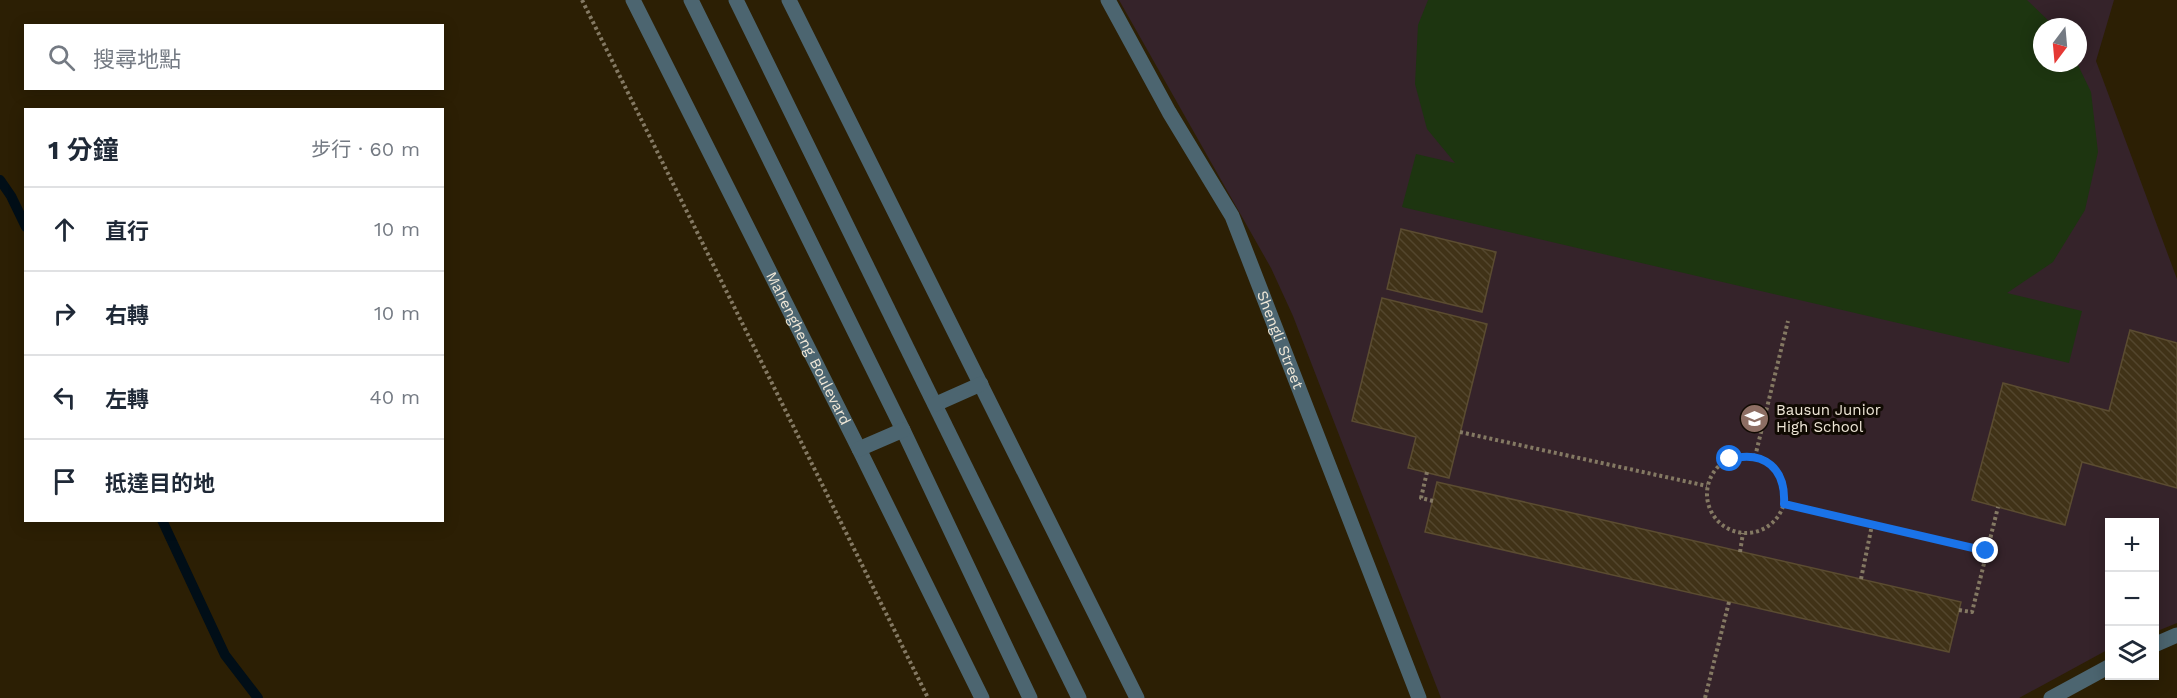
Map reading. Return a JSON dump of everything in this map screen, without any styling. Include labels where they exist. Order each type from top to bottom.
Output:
[{"type":"street","name":"Mahengheng Boulevard","points":[[633,0],[982,698]]},
{"type":"street","points":[[691,0],[903,430],[1030,698]]},
{"type":"street","points":[[736,0],[1079,698]]},
{"type":"street","points":[[789,0],[1137,698]]},
{"type":"street","name":"Shengli Street","points":[[1108,0],[1169,112],[1232,216],[1419,698]]},
{"type":"street","points":[[936,404],[981,384]]},
{"type":"street","points":[[859,449],[903,430]]},
{"type":"street","points":[[2159,643],[2177,635]]},
{"type":"street","points":[[2051,698],[2105,668]]},
{"type":"path","points":[[582,0],[928,698]]},
{"type":"path","points":[[1755,457],[1788,321]]},
{"type":"path","points":[[1460,432],[1707,486]]},
{"type":"path","points":[[1742,456],[1755,457],[1766,461],[1776,470],[1785,492],[1784,504],[1778,516],[1769,525],[1756,532],[1743,533],[1725,526],[1711,512],[1707,500],[1707,486],[1712,475],[1730,459],[1742,456]]},
{"type":"path","points":[[1427,472],[1421,498],[1432,501]]},
{"type":"path","points":[[1784,504],[1986,551]]},
{"type":"path","points":[[1959,610],[1972,612],[1998,507]]},
{"type":"path","points":[[1861,579],[1872,525]]},
{"type":"path","points":[[1740,552],[1743,533]]},
{"type":"path","points":[[1706,698],[1729,602]]},
{"type":"shaded area","name":"Bausun Junior High School","points":[[1119,0],[2114,0],[2096,61],[2177,279],[2177,623],[2159,630],[2159,518],[2105,518],[2105,651],[2019,698],[1441,698],[1293,316],[1271,268]]},
{"type":"green space","points":[[1428,0],[2027,0],[2046,18],[2033,18],[2033,72],[2081,72],[2091,92],[2098,152],[2085,210],[2053,262],[2007,293],[2082,311],[2069,363],[1402,207],[1416,154],[1455,163],[1427,129],[1415,84],[1418,25]]},
{"type":"building","points":[[1401,229],[1496,252],[1482,312],[1387,289]]},
{"type":"building","points":[[1382,298],[1487,324],[1449,478],[1408,468],[1416,437],[1352,421]]},
{"type":"building","points":[[2130,330],[2177,343],[2177,488],[2082,462],[2065,525],[1972,500],[2003,383],[2109,411]]},
{"type":"building","points":[[1437,482],[1961,602],[1949,652],[1425,532]]},
{"type":"waterway","points":[[0,180],[24,223]]},
{"type":"waterway","points":[[163,522],[225,655],[258,698]]},
{"type":"place","name":"Bausun Junior High School","points":[[1755,419]]},
{"type":"route","points":[[1730,459],[1742,456],[1766,461],[1776,470],[1782,480],[1785,492],[1784,504],[1986,551]]}]
